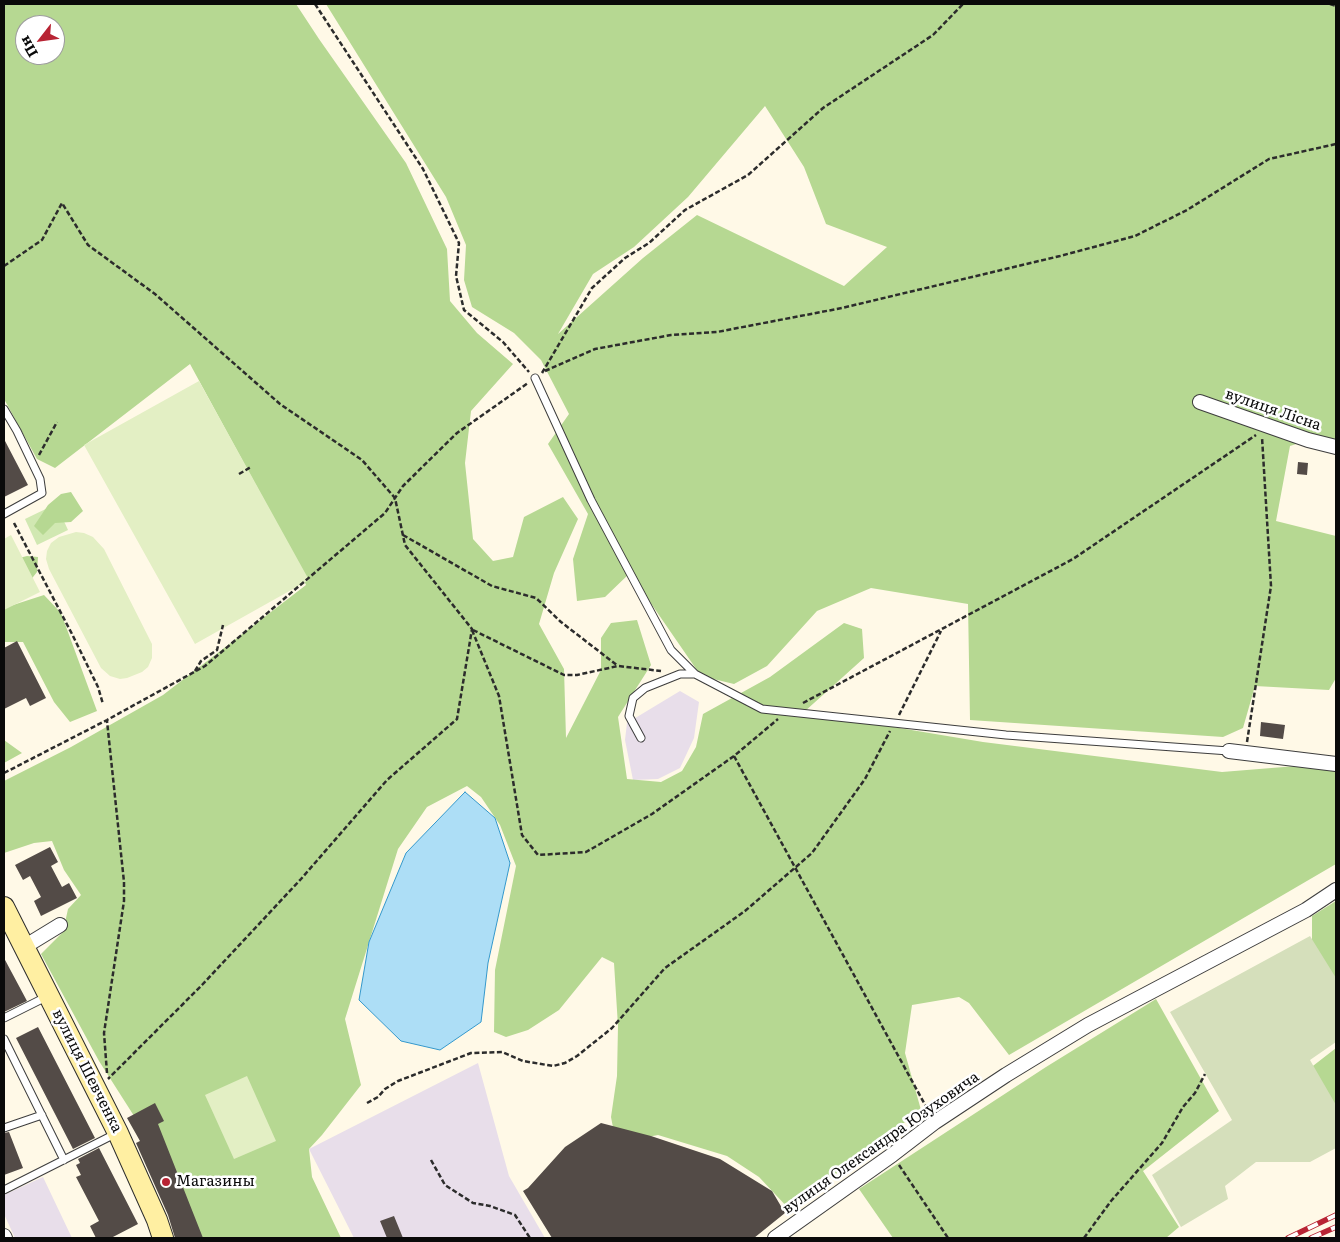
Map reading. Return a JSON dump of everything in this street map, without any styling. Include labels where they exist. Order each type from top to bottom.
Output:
[{"type":"street","name":"вулиця Лісна","points":[[1200,402],[1308,440],[1336,447]]},
{"type":"street","points":[[1229,751],[1336,764]]},
{"type":"street","name":"вулиця Олександра Юзуховича","points":[[775,1238],[935,1122],[1006,1075],[1088,1026],[1306,910],[1336,890]]},
{"type":"street","name":"вулиця Шевченка","points":[[4,907],[118,1132],[157,1220],[163,1238]]},
{"type":"street","points":[[24,947],[60,925]]},
{"type":"lane","points":[[534,378],[591,500],[671,650],[695,674],[762,709],[1006,735],[1229,751]]},
{"type":"lane","points":[[4,409],[34,465],[40,479],[42,493],[4,514]]},
{"type":"lane","points":[[641,738],[629,716],[633,698],[645,688],[680,674],[695,674]]},
{"type":"lane","points":[[4,1018],[49,996]]},
{"type":"lane","points":[[4,1039],[64,1160]]},
{"type":"lane","points":[[4,1128],[42,1115]]},
{"type":"lane","points":[[4,1190],[118,1132]]},
{"type":"path","points":[[315,4],[423,169],[459,244],[456,276],[464,310],[503,342],[534,378]]},
{"type":"path","points":[[543,372],[592,288],[625,258],[649,243],[685,210],[748,174],[823,108],[933,34],[963,4]]},
{"type":"path","points":[[1330,4],[1336,6]]},
{"type":"path","points":[[4,773],[107,720],[205,666],[385,513],[404,486],[458,433],[543,372],[595,350],[671,335],[717,332],[842,308],[1060,256],[1135,236],[1187,210],[1269,159],[1336,144]]},
{"type":"path","points":[[4,266],[42,240],[62,203],[88,245],[155,294],[280,404],[362,460],[395,498],[405,545],[472,629],[499,696],[522,835],[538,855],[586,852],[652,814],[734,756],[787,712],[1074,560],[1262,432],[1270,586],[1246,753]]},
{"type":"path","points":[[34,465],[57,422]]},
{"type":"path","points":[[239,474],[251,467]]},
{"type":"path","points":[[14,523],[72,634],[98,687],[103,704]]},
{"type":"path","points":[[403,535],[492,586],[536,598],[561,622],[618,666]]},
{"type":"path","points":[[194,672],[201,661],[217,650],[224,625]]},
{"type":"path","points":[[472,629],[564,675],[577,675],[618,666],[680,674]]},
{"type":"path","points":[[107,720],[124,882],[124,901],[104,1033],[107,1080],[202,985],[301,880],[387,780],[457,719],[472,629]]},
{"type":"path","points":[[367,1103],[398,1081],[471,1053],[502,1052],[523,1061],[553,1066],[565,1063],[577,1056],[612,1028],[665,968],[746,911],[812,853],[865,779],[941,630]]},
{"type":"path","points":[[734,756],[935,1122]]},
{"type":"path","points":[[1084,1238],[1111,1202],[1162,1143],[1183,1107],[1195,1093],[1205,1074]]},
{"type":"path","points":[[892,1155],[948,1238]]},
{"type":"path","points":[[430,1160],[445,1185],[473,1203],[490,1206],[515,1215],[530,1238]]},
{"type":"shaded area","points":[[680,691],[699,702],[694,738],[680,768],[658,779],[633,780],[625,740],[627,723]]},
{"type":"shaded area","points":[[478,1063],[509,1176],[545,1238],[354,1238],[309,1149]]},
{"type":"shaded area","points":[[43,1177],[72,1238],[15,1238],[4,1214],[4,1195]]},
{"type":"green space","points":[[4,4],[296,4],[406,163],[447,249],[450,301],[477,333],[513,364],[471,411],[465,463],[473,539],[493,561],[513,557],[524,517],[563,497],[578,519],[554,573],[539,624],[564,669],[566,738],[601,670],[601,638],[611,623],[637,620],[651,665],[618,717],[627,779],[661,782],[682,771],[696,747],[703,714],[770,677],[844,623],[862,629],[864,658],[804,712],[983,742],[1222,772],[1321,764],[1336,766],[1336,864],[1009,1055],[969,1003],[959,997],[912,1005],[905,1053],[921,1110],[789,1209],[759,1177],[727,1156],[658,1135],[616,1143],[611,1117],[617,1076],[618,1026],[614,963],[602,957],[559,1010],[528,1030],[506,1037],[494,1032],[495,970],[516,866],[500,825],[481,797],[467,786],[427,807],[398,849],[345,1019],[361,1085],[309,1149],[312,1177],[341,1238],[194,1238],[177,1201],[164,1163],[99,1061],[41,954],[63,932],[68,909],[81,895],[64,870],[52,841],[34,843],[4,853],[4,781],[71,747],[163,695],[306,585],[290,548],[190,364],[55,468],[37,459],[4,399]]},
{"type":"green space","points":[[326,4],[1336,4],[1336,439],[1321,436],[1290,446],[1276,521],[1336,536],[1336,678],[1329,690],[1255,686],[1243,728],[1223,737],[970,720],[968,604],[871,588],[817,611],[767,666],[734,684],[701,676],[630,573],[605,597],[577,601],[573,559],[588,514],[548,444],[569,414],[541,360],[514,333],[472,307],[464,280],[466,245],[446,197]],"holes":[[[765,106],[804,167],[826,224],[887,247],[844,286],[697,215],[643,258],[558,334],[593,274],[634,247],[688,197]]]},
{"type":"green space","points":[[199,381],[309,580],[195,644],[84,445]]},
{"type":"green space","points":[[71,492],[83,511],[71,522],[55,523],[43,535],[34,526],[48,505],[61,494]]},
{"type":"green space","points":[[56,504],[68,530],[37,545],[25,519]]},
{"type":"green space","points":[[76,532],[93,537],[104,549],[152,644],[152,658],[148,667],[142,672],[120,679],[110,676],[101,668],[49,569],[46,559],[51,543],[59,537]]},
{"type":"green space","points":[[11,535],[40,592],[4,610],[4,539]]},
{"type":"green space","points":[[27,556],[38,557],[37,572],[10,606],[44,595],[61,613],[97,711],[70,722],[54,702],[23,642],[4,642],[4,565],[7,561]]},
{"type":"green space","points":[[4,740],[22,753],[4,763]]},
{"type":"green space","points":[[1336,901],[1336,1004],[1312,956],[1312,916]]},
{"type":"green space","points":[[1310,936],[1336,978],[1336,1042],[1310,1060],[1336,1105],[1336,1148],[1310,1162],[1256,1162],[1225,1186],[1228,1199],[1181,1227],[1152,1175],[1232,1120],[1170,1012]]},
{"type":"green space","points":[[1156,999],[1219,1111],[1143,1171],[1179,1227],[1166,1238],[893,1238],[859,1189],[1046,1067]]},
{"type":"green space","points":[[1336,1048],[1336,1115],[1300,1076]]},
{"type":"green space","points":[[247,1076],[276,1141],[234,1159],[205,1095]]},
{"type":"water","points":[[465,792],[495,818],[510,863],[488,963],[481,1022],[440,1050],[401,1041],[359,1000],[369,942],[406,853]]},
{"type":"building","points":[[4,439],[28,485],[4,497]]},
{"type":"building","points":[[1298,462],[1308,463],[1307,475],[1297,474]]},
{"type":"building","points":[[17,641],[46,698],[30,706],[26,698],[4,709],[4,648]]},
{"type":"building","points":[[1261,722],[1285,725],[1283,739],[1260,736]]},
{"type":"building","points":[[50,847],[58,862],[51,866],[62,887],[69,883],[77,898],[41,916],[34,901],[41,897],[30,876],[23,880],[15,865]]},
{"type":"building","points":[[4,958],[27,1001],[4,1012]]},
{"type":"building","points":[[38,1027],[95,1138],[73,1149],[16,1038]]},
{"type":"building","name":"Магазины","points":[[155,1103],[164,1121],[158,1124],[203,1238],[175,1238],[168,1215],[136,1143],[140,1141],[127,1118]]},
{"type":"building","points":[[601,1123],[651,1136],[720,1159],[772,1191],[785,1213],[754,1238],[552,1238],[523,1191],[528,1188],[565,1147]]},
{"type":"building","points":[[9,1132],[23,1168],[4,1175],[4,1133]]},
{"type":"building","points":[[99,1148],[138,1224],[111,1238],[96,1238],[90,1226],[99,1221],[76,1177],[81,1175],[76,1165],[80,1163],[78,1159]]},
{"type":"building","points":[[394,1216],[403,1238],[387,1238],[380,1221]]},
{"type":"railway","points":[[1288,1238],[1336,1215]]},
{"type":"railway","points":[[1311,1238],[1336,1227]]},
{"type":"place","name":"Магазины","points":[[166,1182]]}]
